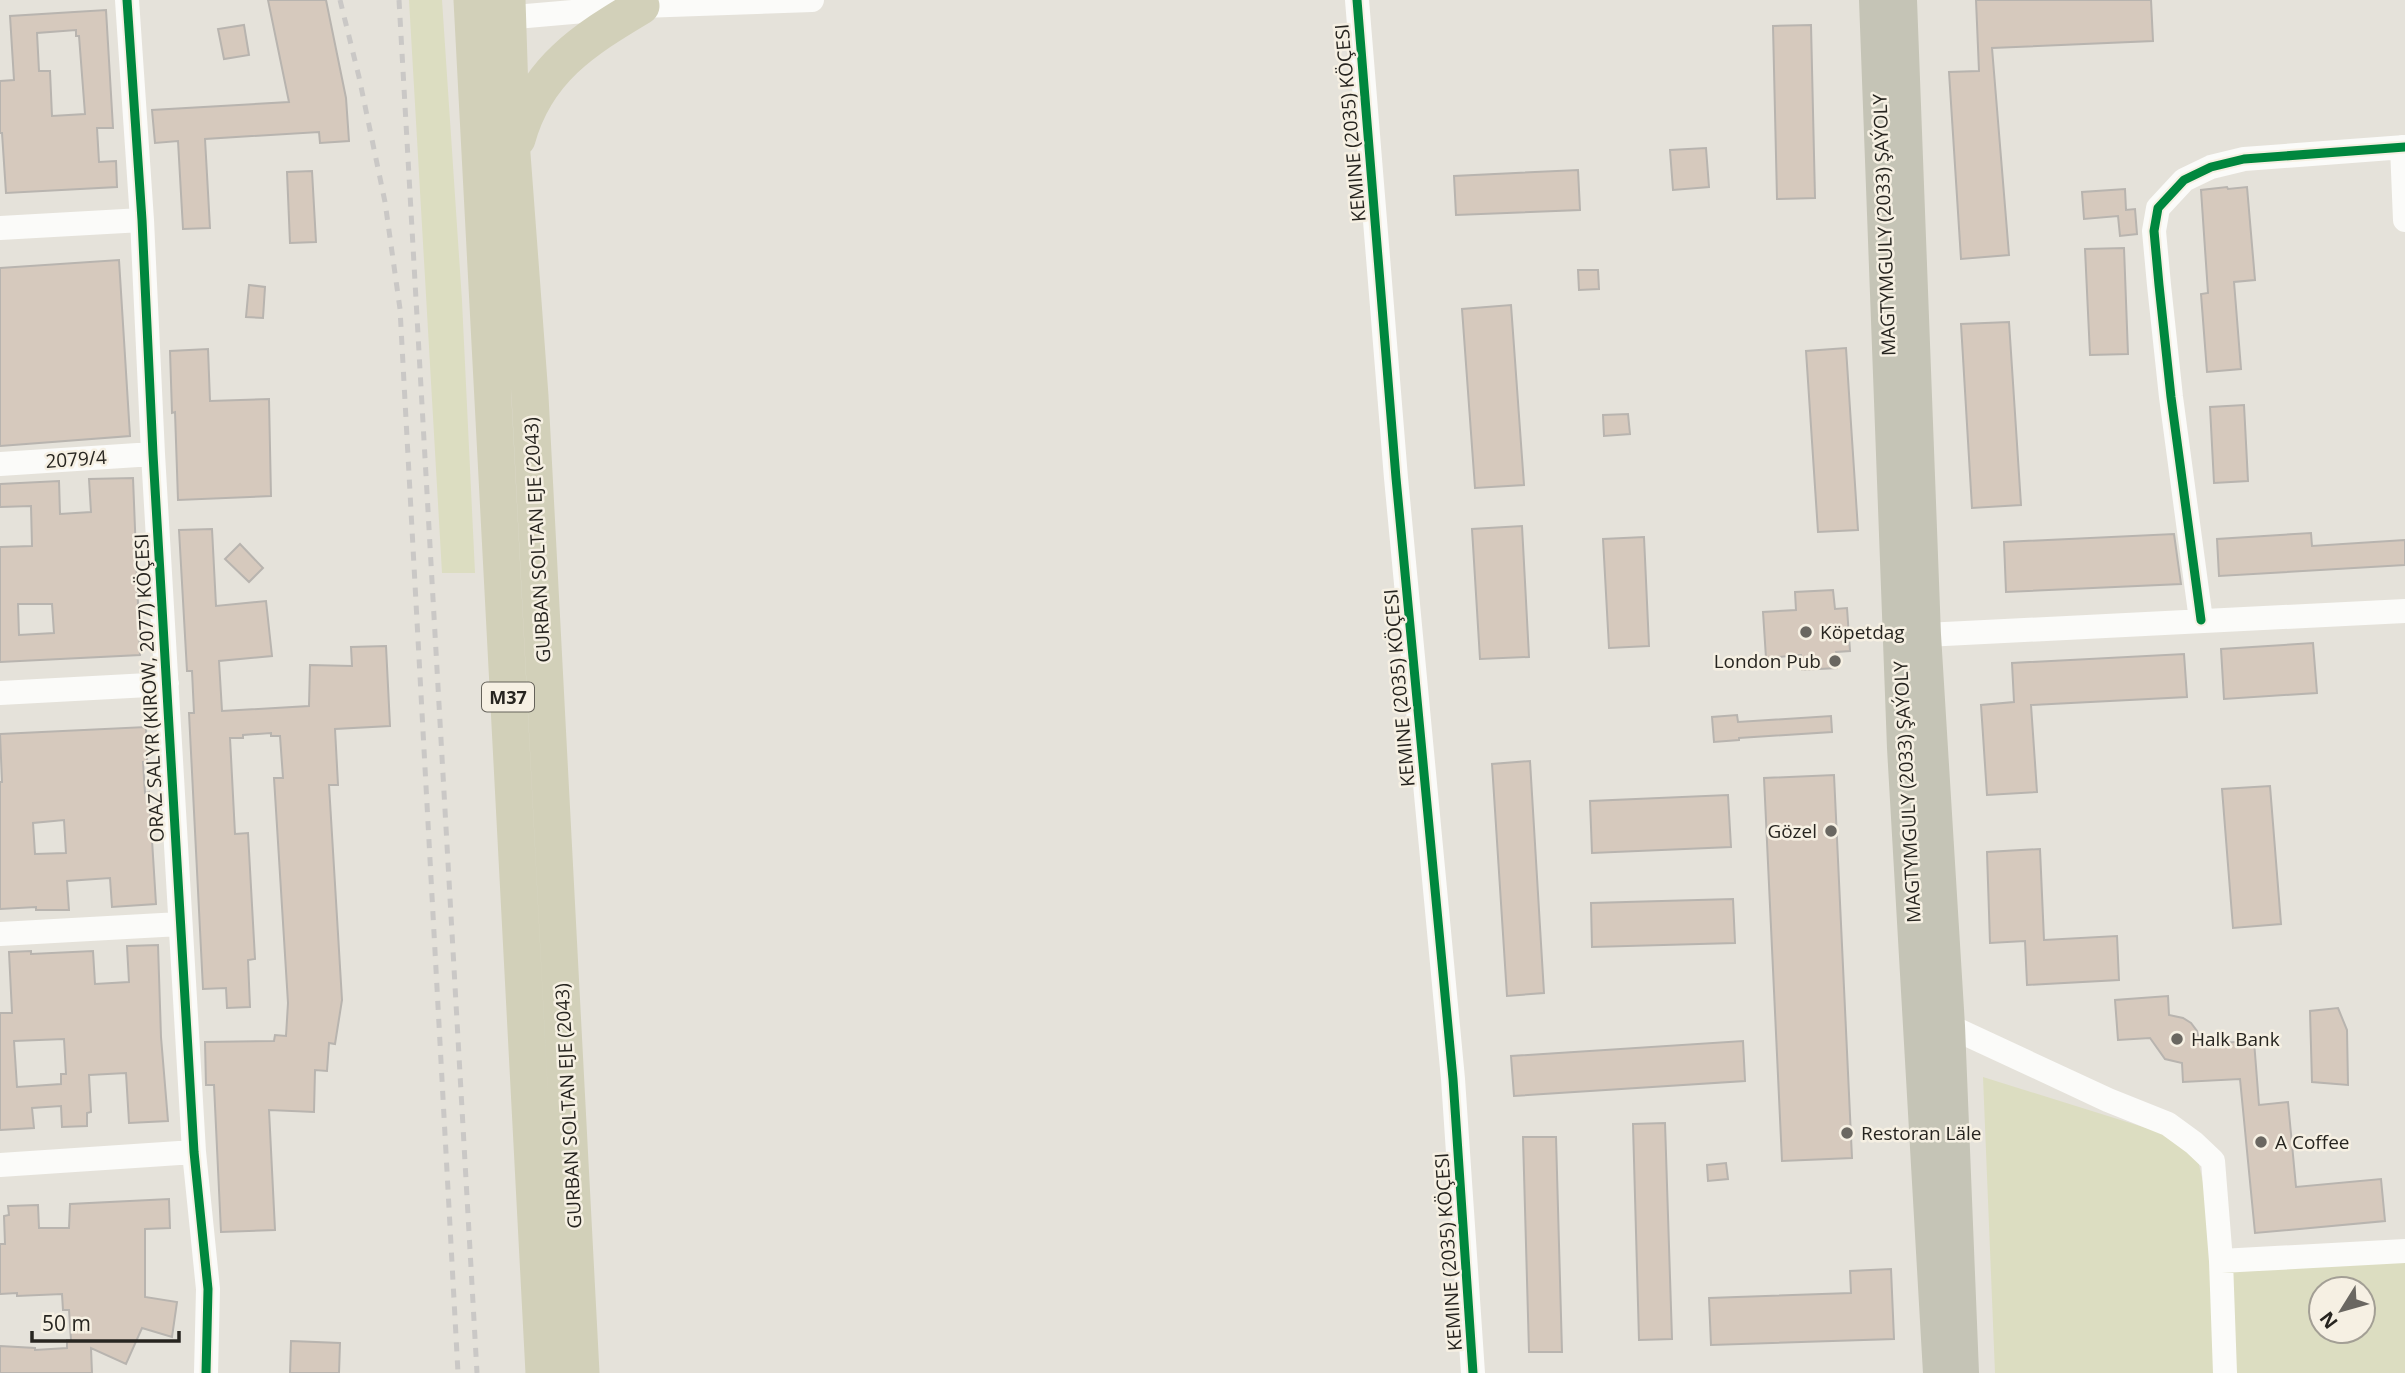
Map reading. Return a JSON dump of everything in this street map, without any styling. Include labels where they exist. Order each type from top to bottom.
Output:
[{"type":"highway","points":[[512,154],[526,112],[544,83],[562,61],[631,3]]},
{"type":"highway","name":"GURBAN SOLTAN EJE (2043)","points":[[490,10],[512,154],[531,423],[581,1373]]},
{"type":"highway","name":"GURBAN SOLTAN EJE (2043)","points":[[490,10],[544,1373]]},
{"type":"main road","name":"MAGTYMGULY (2033) ŞAÝOLY","points":[[1875,0],[1903,748],[1939,1373]]},
{"type":"main road","name":"MAGTYMGULY (2033) ŞAÝOLY","points":[[1901,0],[1925,635],[1949,1026],[1963,1373]]},
{"type":"street","name":"ORAZ SALYR (KIROW, 2077) KÖÇESI","points":[[127,0],[142,220],[152,454],[194,1152],[208,1289],[206,1373]]},
{"type":"street","points":[[490,10],[631,3],[812,0]]},
{"type":"street","name":"KEMINE (2035) KÖÇESI","points":[[1357,0],[1396,478],[1453,1079],[1473,1373]]},
{"type":"street","points":[[2201,620],[2163,323],[2154,230],[2158,208],[2184,180],[2211,167],[2244,159],[2403,147],[2405,220]]},
{"type":"street","points":[[0,228],[142,220]]},
{"type":"street","name":"2079/4","points":[[0,464],[152,454]]},
{"type":"street","points":[[1925,635],[2405,611]]},
{"type":"street","points":[[0,693],[167,684]]},
{"type":"street","points":[[0,934],[180,924]]},
{"type":"street","points":[[1949,1026],[2168,1125],[2194,1143],[2213,1161],[2221,1261],[2225,1373]]},
{"type":"street","points":[[0,1165],[194,1152]]},
{"type":"street","points":[[2221,1261],[2405,1251]]},
{"type":"green space","points":[[409,0],[442,0],[462,301],[475,573],[442,573]]},
{"type":"green space","points":[[1983,1077],[2194,1143],[2221,1261],[2405,1259],[2405,1373],[1995,1373]]},
{"type":"building","points":[[268,0],[326,0],[346,98],[349,141],[320,143],[319,132],[205,139],[210,228],[183,229],[178,141],[155,143],[152,110],[289,102]]},
{"type":"building","points":[[1976,0],[2151,0],[2153,41],[1992,48],[2009,255],[1961,259],[1949,72],[1979,71]]},
{"type":"building","points":[[106,10],[113,128],[97,128],[99,162],[116,161],[117,187],[6,193],[0,133],[0,81],[14,80],[10,16]],"holes":[[[76,30],[76,36],[79,36],[85,114],[52,116],[50,71],[39,71],[37,33]]]},
{"type":"building","points":[[244,25],[249,55],[224,59],[218,29]]},
{"type":"building","points":[[1811,25],[1815,198],[1777,199],[1773,26]]},
{"type":"building","points":[[1706,148],[1709,187],[1673,190],[1670,150]]},
{"type":"building","points":[[1578,170],[1580,210],[1456,215],[1454,176]]},
{"type":"building","points":[[312,171],[316,242],[290,243],[287,172]]},
{"type":"building","points":[[2247,187],[2255,280],[2234,282],[2241,369],[2207,372],[2201,294],[2208,293],[2201,190]]},
{"type":"building","points":[[2125,189],[2126,210],[2135,209],[2137,234],[2120,236],[2118,216],[2084,219],[2082,192]]},
{"type":"building","points":[[2124,248],[2128,354],[2090,355],[2085,249]]},
{"type":"building","points":[[119,260],[130,436],[0,446],[0,268]]},
{"type":"building","points":[[1578,270],[1598,270],[1599,289],[1579,290]]},
{"type":"building","points":[[249,285],[265,287],[263,318],[246,317]]},
{"type":"building","points":[[1511,305],[1524,485],[1475,488],[1462,309]]},
{"type":"building","points":[[2009,322],[2021,505],[1972,508],[1961,324]]},
{"type":"building","points":[[1846,348],[1858,530],[1818,532],[1806,351]]},
{"type":"building","points":[[208,349],[210,401],[269,399],[271,496],[178,500],[170,351]]},
{"type":"building","points":[[2244,405],[2248,481],[2214,483],[2210,407]]},
{"type":"building","points":[[1628,414],[1630,434],[1604,436],[1603,415]]},
{"type":"building","points":[[133,478],[140,655],[0,662],[0,547],[32,546],[31,506],[0,507],[0,484],[59,481],[60,514],[91,512],[89,479]],"holes":[[[18,604],[52,604],[54,633],[19,635]]]},
{"type":"building","points":[[1522,526],[1529,657],[1480,659],[1472,529]]},
{"type":"building","points":[[212,529],[216,606],[266,601],[272,656],[219,661],[222,711],[309,706],[310,665],[352,666],[351,647],[386,646],[390,726],[335,729],[338,785],[329,785],[342,1000],[335,1044],[329,1043],[327,1071],[315,1070],[314,1112],[269,1110],[275,1230],[221,1232],[214,1085],[206,1085],[205,1042],[274,1041],[275,1035],[286,1036],[288,1003],[274,778],[283,778],[280,736],[271,736],[271,733],[230,738],[235,834],[248,833],[255,959],[248,960],[250,1007],[227,1008],[226,988],[203,989],[189,713],[194,713],[192,671],[187,671],[179,530]]},
{"type":"building","points":[[2311,533],[2312,546],[2405,540],[2405,565],[2219,576],[2217,539]]},
{"type":"building","points":[[2174,534],[2181,584],[2006,592],[2004,542]]},
{"type":"building","points":[[1644,537],[1649,646],[1609,648],[1603,539]]},
{"type":"building","points":[[240,544],[263,568],[249,582],[225,559]]},
{"type":"building","name":"Köpetdag","points":[[1833,590],[1835,609],[1847,608],[1850,651],[1836,652],[1837,668],[1802,670],[1801,655],[1766,658],[1763,612],[1796,610],[1795,592]]},
{"type":"building","points":[[2313,643],[2317,693],[2224,699],[2221,649]]},
{"type":"building","points":[[2184,654],[2187,697],[2031,705],[2037,792],[1987,795],[1981,705],[2014,702],[2012,663]]},
{"type":"building","points":[[1737,715],[1738,722],[1831,716],[1832,732],[1714,742],[1712,717]]},
{"type":"building","points":[[146,727],[147,762],[143,762],[145,793],[149,792],[156,904],[112,907],[110,878],[67,881],[69,910],[36,910],[36,907],[0,909],[0,734]],"holes":[[[64,820],[66,853],[35,854],[33,823]]]},
{"type":"building","points":[[1530,761],[1544,993],[1507,996],[1492,764]]},
{"type":"building","points":[[1834,775],[1852,1158],[1782,1161],[1764,778]]},
{"type":"building","points":[[2270,786],[2281,924],[2233,928],[2222,789]]},
{"type":"building","points":[[1728,795],[1731,847],[1592,853],[1590,801]]},
{"type":"building","points":[[2040,849],[2044,940],[2117,936],[2119,980],[2027,985],[2025,941],[1990,943],[1987,852]]},
{"type":"building","points":[[1733,899],[1735,943],[1592,947],[1591,903]]},
{"type":"building","points":[[158,945],[161,1037],[168,1121],[129,1123],[126,1073],[89,1075],[91,1112],[87,1113],[87,1126],[62,1127],[61,1106],[32,1108],[34,1128],[0,1130],[0,1013],[12,1013],[9,952],[31,951],[31,954],[93,951],[95,984],[129,982],[127,946]],"holes":[[[64,1039],[66,1074],[61,1074],[61,1084],[17,1087],[14,1041]]]},
{"type":"building","points":[[2168,996],[2169,1015],[2191,1023],[2197,1031],[2200,1044],[2254,1041],[2259,1105],[2288,1102],[2296,1187],[2381,1179],[2385,1221],[2255,1233],[2240,1079],[2183,1082],[2182,1063],[2165,1059],[2150,1038],[2118,1040],[2115,1000]]},
{"type":"building","points":[[2338,1008],[2347,1030],[2348,1085],[2312,1082],[2310,1011]]},
{"type":"building","points":[[1743,1041],[1745,1081],[1514,1096],[1511,1056]]},
{"type":"building","points":[[1665,1123],[1672,1339],[1639,1340],[1633,1124]]},
{"type":"building","points":[[1523,1137],[1556,1137],[1562,1352],[1529,1352]]},
{"type":"building","points":[[1726,1163],[1728,1179],[1708,1181],[1707,1165]]},
{"type":"building","points":[[169,1199],[170,1228],[145,1229],[145,1297],[177,1302],[172,1337],[142,1328],[126,1364],[91,1348],[92,1373],[0,1373],[0,1346],[35,1350],[67,1348],[67,1340],[71,1340],[69,1310],[63,1310],[62,1294],[0,1294],[0,1244],[5,1244],[4,1216],[9,1215],[8,1206],[38,1205],[39,1228],[69,1228],[70,1204]]},
{"type":"building","points":[[1891,1269],[1894,1339],[1711,1345],[1709,1298],[1851,1293],[1850,1271]]},
{"type":"building","points":[[291,1341],[340,1343],[339,1373],[290,1373]]},
{"type":"railway","points":[[340,0],[385,202],[400,309],[458,1373]]},
{"type":"railway","points":[[399,0],[477,1373]]},
{"type":"cycle path","points":[[127,0],[142,220],[194,1152],[208,1289],[206,1373]]},
{"type":"cycle path","points":[[1357,0],[1396,478],[1453,1079],[1473,1373]]},
{"type":"cycle path","points":[[2201,620],[2159,285],[2154,231],[2158,208],[2184,180],[2211,167],[2244,159],[2405,147]]},
{"type":"place","name":"Köpetdag","points":[[1806,632]]},
{"type":"place","name":"London Pub","points":[[1835,661]]},
{"type":"place","name":"Gözel","points":[[1831,831]]},
{"type":"place","name":"Halk Bank","points":[[2177,1039]]},
{"type":"place","name":"Restoran Läle","points":[[1847,1133]]},
{"type":"place","name":"A Coffee","points":[[2261,1142]]}]
